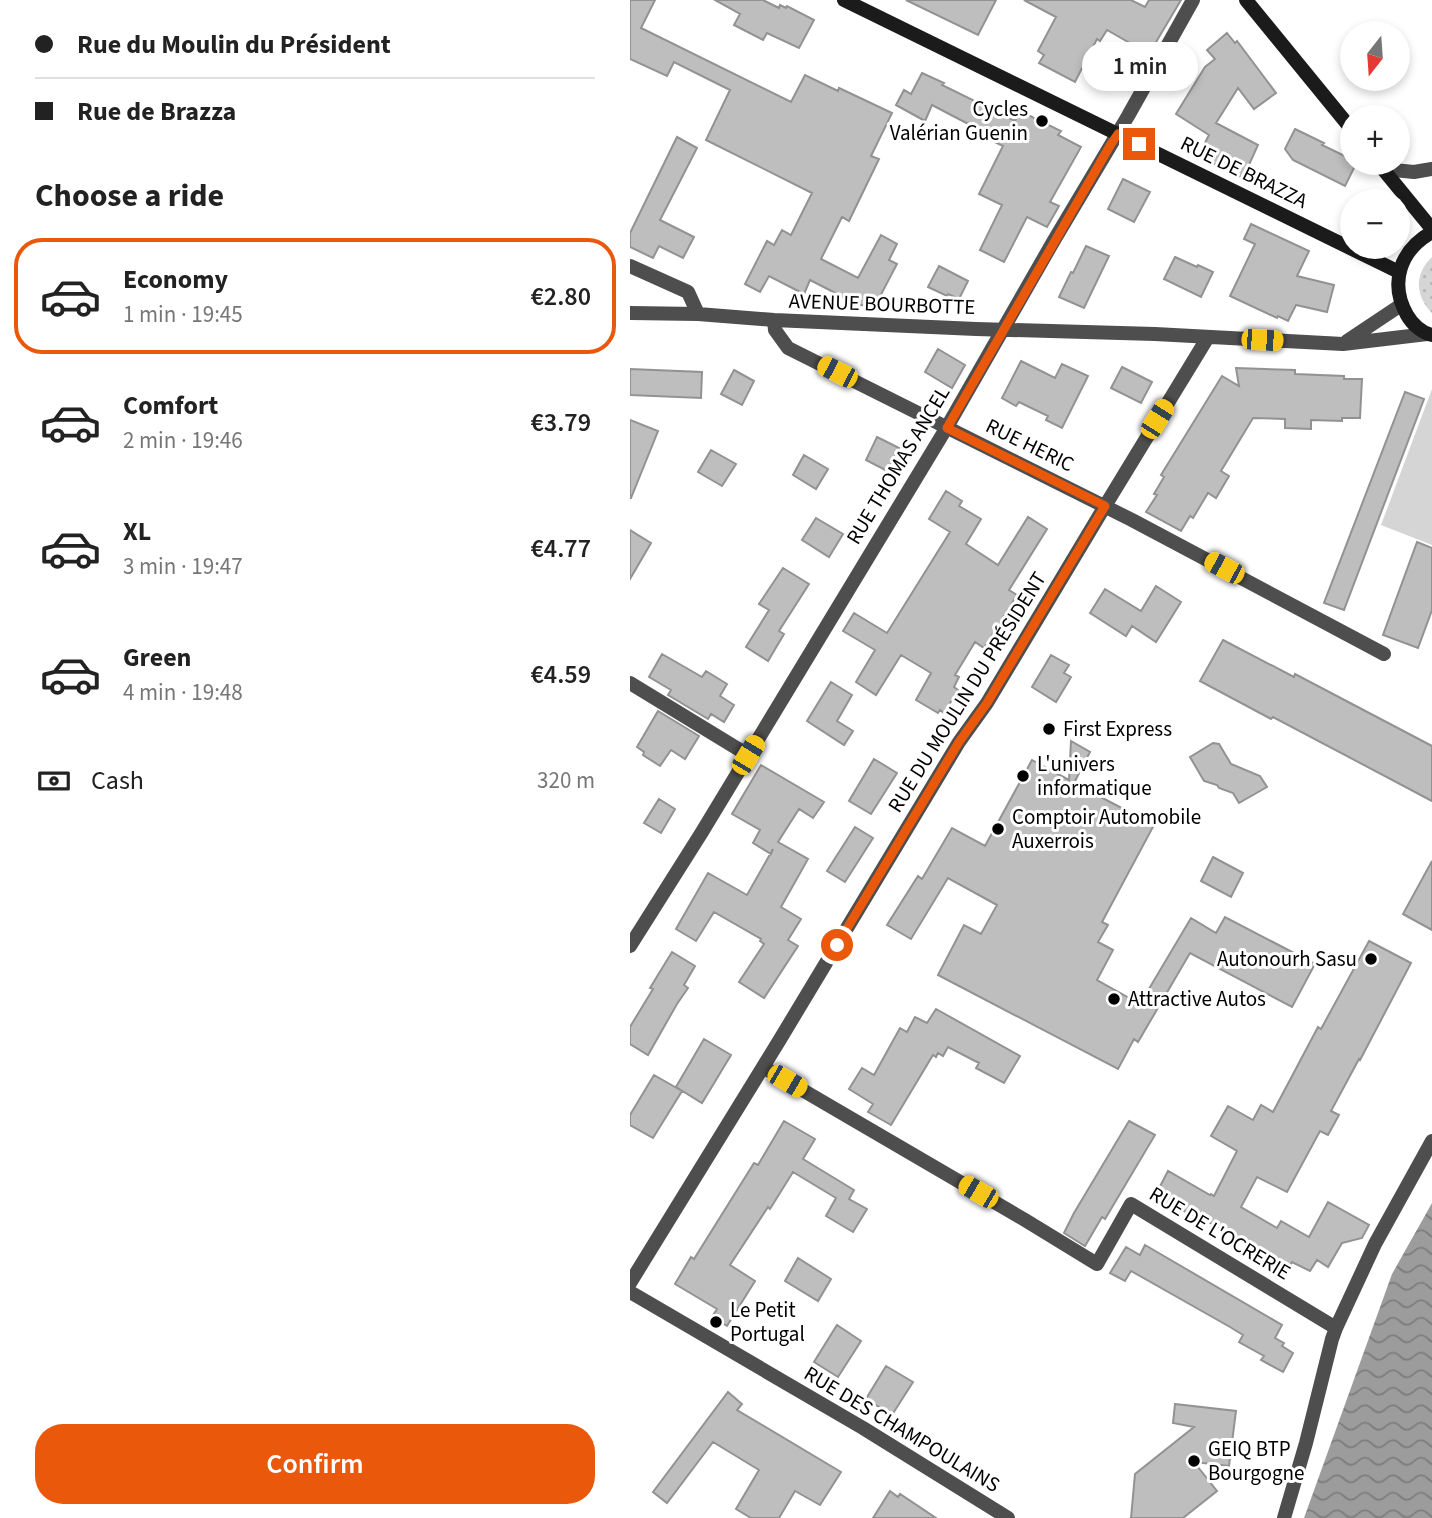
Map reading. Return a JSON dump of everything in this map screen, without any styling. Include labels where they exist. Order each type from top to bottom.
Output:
[{"type":"main road","name":"RUE DE BRAZZA","points":[[844,0],[1399,272]]},
{"type":"main road","points":[[1246,0],[1340,115]]},
{"type":"main road","points":[[1388,175],[1432,230],[1415,244],[1405,257],[1397,288],[1401,305],[1411,322],[1429,335]]},
{"type":"street","name":"RUE THOMAS ANCEL","points":[[630,946],[947,428],[1194,0]]},
{"type":"street","points":[[1410,171],[1432,169]]},
{"type":"street","points":[[630,266],[688,292],[698,314]]},
{"type":"street","points":[[1342,344],[1401,305]]},
{"type":"street","name":"AVENUE BOURBOTTE","points":[[630,313],[1342,344],[1429,335]]},
{"type":"street","name":"RUE HERIC","points":[[774,320],[775,330],[788,348],[1105,506],[1384,654]]},
{"type":"street","name":"RUE DU MOULIN DU PRÉSIDENT","points":[[630,1283],[959,742],[987,703],[1208,337]]},
{"type":"street","points":[[630,683],[748,755]]},
{"type":"street","name":"RUE DE L'OCRERIE","points":[[763,1067],[1097,1264],[1131,1204],[1336,1328]]},
{"type":"street","points":[[1284,1518],[1336,1328],[1375,1244],[1432,1141]]},
{"type":"street","name":"RUE DES CHAMPOULAINS","points":[[630,1292],[863,1428],[1008,1518]]},
{"type":"shaded area","points":[[1432,257],[1432,313],[1422,299],[1419,285],[1422,271]]},
{"type":"shaded area","points":[[1432,389],[1432,545],[1381,525]]},
{"type":"water","points":[[1432,1203],[1432,1518],[1304,1518],[1392,1274]]},
{"type":"building","points":[[630,0],[655,0],[641,28],[791,102],[805,75],[892,113],[871,156],[879,159],[849,221],[842,217],[821,259],[858,278],[881,235],[897,244],[889,260],[897,264],[875,306],[844,304],[847,299],[810,280],[804,294],[769,276],[760,292],[745,284],[767,241],[774,245],[782,230],[791,235],[812,193],[706,140],[730,90],[674,62],[667,76],[630,59]]},
{"type":"building","points":[[715,0],[763,0],[779,8],[780,5],[786,8],[787,6],[814,20],[799,48],[767,33],[763,40],[734,25],[740,14]]},
{"type":"building","points":[[906,0],[996,0],[978,35]]},
{"type":"building","points":[[1024,0],[1131,0],[1145,7],[1149,0],[1181,0],[1149,54],[1107,30],[1100,41],[1097,39],[1075,82],[1039,63],[1044,55],[1038,51],[1056,17]]},
{"type":"building","points":[[1227,33],[1235,43],[1237,41],[1276,93],[1254,109],[1238,88],[1216,123],[1258,145],[1243,178],[1198,156],[1209,135],[1176,114],[1205,67],[1215,59],[1207,50]]},
{"type":"building","points":[[922,73],[1015,121],[1020,111],[1061,131],[1058,135],[1081,147],[1050,202],[1059,206],[1047,227],[1027,217],[1004,262],[980,250],[1002,205],[979,194],[1003,146],[974,132],[976,128],[932,105],[925,121],[896,105],[904,90],[911,94]]},
{"type":"building","points":[[1295,129],[1324,143],[1322,145],[1340,154],[1340,175],[1350,175],[1345,186],[1293,160],[1285,149]]},
{"type":"building","points":[[677,137],[697,148],[660,220],[694,237],[683,258],[659,246],[653,258],[630,247],[630,233]]},
{"type":"building","points":[[1123,179],[1150,192],[1134,222],[1108,209]]},
{"type":"building","points":[[1251,224],[1309,251],[1297,276],[1334,285],[1327,312],[1296,305],[1288,321],[1230,296],[1255,244],[1244,239]]},
{"type":"building","points":[[1086,246],[1109,256],[1084,308],[1059,297]]},
{"type":"building","points":[[1175,257],[1213,272],[1201,297],[1164,279]]},
{"type":"building","points":[[939,266],[968,281],[959,299],[928,287]]},
{"type":"building","points":[[938,349],[965,365],[952,388],[925,372]]},
{"type":"building","points":[[1021,361],[1055,378],[1062,364],[1088,376],[1062,428],[1046,420],[1048,416],[1019,402],[1016,406],[1002,398]]},
{"type":"building","points":[[1122,367],[1152,382],[1141,403],[1111,388]]},
{"type":"building","points":[[1236,368],[1295,370],[1295,374],[1362,379],[1360,418],[1342,418],[1342,421],[1311,420],[1311,429],[1285,428],[1285,419],[1253,418],[1221,471],[1229,476],[1216,498],[1208,493],[1193,518],[1190,516],[1181,531],[1146,512],[1157,495],[1154,494],[1164,477],[1161,475],[1222,376],[1239,386]]},
{"type":"building","points":[[630,369],[702,372],[701,398],[630,395]]},
{"type":"building","points":[[734,370],[754,381],[742,405],[721,394]]},
{"type":"building","points":[[1405,392],[1424,399],[1344,610],[1324,603]]},
{"type":"building","points":[[630,420],[658,431],[631,498],[630,498]]},
{"type":"building","points":[[877,437],[899,448],[887,471],[866,460]]},
{"type":"building","points":[[711,450],[736,464],[722,486],[698,472]]},
{"type":"building","points":[[804,455],[828,469],[816,489],[793,475]]},
{"type":"building","points":[[946,491],[962,501],[959,506],[981,519],[966,544],[998,565],[1028,517],[1047,529],[1009,590],[1017,595],[984,648],[975,642],[955,675],[959,677],[954,687],[958,690],[944,713],[940,710],[938,713],[916,700],[931,673],[901,655],[876,695],[856,682],[875,650],[843,631],[854,613],[887,633],[950,532],[929,519]]},
{"type":"building","points":[[816,518],[843,534],[829,557],[802,540]]},
{"type":"building","points":[[630,530],[651,543],[630,579]]},
{"type":"building","points":[[1417,542],[1432,548],[1432,610],[1418,648],[1383,635]]},
{"type":"building","points":[[783,568],[809,584],[779,631],[784,634],[768,661],[746,647],[769,610],[759,604]]},
{"type":"building","points":[[1156,586],[1181,602],[1156,642],[1132,626],[1126,636],[1090,613],[1105,589],[1141,611]]},
{"type":"building","points":[[1223,640],[1294,677],[1295,674],[1432,746],[1432,801],[1200,681]]},
{"type":"building","points":[[662,654],[702,677],[706,671],[727,684],[720,696],[734,705],[724,722],[711,714],[708,719],[668,695],[671,690],[649,677]]},
{"type":"building","points":[[1051,655],[1069,665],[1064,673],[1071,677],[1056,702],[1032,687]]},
{"type":"building","points":[[831,682],[852,695],[837,721],[853,731],[844,745],[807,721]]},
{"type":"building","points":[[658,711],[699,736],[685,759],[671,750],[660,766],[643,755],[644,752],[637,747]]},
{"type":"building","points":[[1071,741],[1090,752],[1074,783],[1154,825],[1102,922],[1108,925],[1098,942],[1113,950],[1097,980],[1140,1004],[1191,918],[1216,933],[1225,917],[1315,964],[1292,1007],[1190,953],[1138,1042],[1134,1039],[1118,1069],[938,975],[964,925],[981,934],[997,905],[948,878],[911,939],[887,925],[918,876],[922,879],[952,828],[985,846],[1032,760],[1069,780]]},
{"type":"building","points":[[1213,743],[1219,744],[1231,764],[1260,776],[1267,787],[1239,803],[1233,793],[1204,781],[1190,757]]},
{"type":"building","points":[[874,759],[897,773],[871,814],[849,801]]},
{"type":"building","points":[[761,765],[824,802],[813,818],[799,809],[778,842],[808,859],[781,907],[801,919],[788,940],[798,946],[764,998],[739,982],[764,944],[761,939],[714,912],[696,941],[676,929],[708,873],[747,895],[770,854],[753,843],[760,830],[732,814]]},
{"type":"building","points":[[659,799],[675,809],[661,833],[644,823]]},
{"type":"building","points":[[855,827],[873,838],[845,882],[827,871]]},
{"type":"building","points":[[1213,857],[1243,873],[1231,897],[1201,881]]},
{"type":"building","points":[[1432,861],[1432,930],[1403,914]]},
{"type":"building","points":[[1369,941],[1411,963],[1331,1111],[1339,1115],[1328,1135],[1320,1131],[1287,1192],[1257,1177],[1241,1207],[1277,1228],[1281,1221],[1309,1237],[1328,1202],[1369,1225],[1362,1238],[1342,1243],[1328,1267],[1317,1260],[1310,1271],[1292,1262],[1288,1269],[1195,1214],[1194,1216],[1176,1207],[1174,1210],[1154,1198],[1168,1171],[1214,1196],[1237,1151],[1211,1136],[1228,1106],[1253,1120],[1261,1105],[1273,1112],[1318,1027],[1321,1029]]},
{"type":"building","points":[[672,952],[695,966],[684,985],[688,988],[648,1055],[630,1044],[630,1027]]},
{"type":"building","points":[[936,1009],[1020,1056],[1004,1083],[976,1068],[979,1063],[948,1047],[943,1056],[938,1053],[936,1057],[933,1055],[891,1125],[868,1112],[873,1104],[849,1089],[862,1068],[874,1075],[900,1028],[907,1032],[915,1017],[927,1023]]},
{"type":"building","points":[[704,1039],[731,1055],[702,1103],[676,1087]]},
{"type":"building","points":[[654,1075],[682,1091],[653,1138],[630,1125],[630,1115]]},
{"type":"building","points":[[784,1121],[815,1139],[803,1159],[854,1190],[849,1199],[867,1209],[853,1232],[826,1216],[836,1198],[793,1172],[730,1265],[755,1281],[727,1326],[712,1317],[717,1309],[675,1284],[691,1257],[694,1259],[754,1163],[758,1165]]},
{"type":"building","points":[[1129,1121],[1155,1135],[1105,1219],[1102,1217],[1085,1246],[1064,1233]]},
{"type":"building","points":[[1145,1245],[1282,1325],[1275,1338],[1293,1353],[1283,1372],[1261,1360],[1264,1356],[1239,1342],[1243,1335],[1230,1327],[1131,1271],[1125,1281],[1110,1273],[1126,1247],[1140,1255]]},
{"type":"building","points":[[798,1258],[831,1279],[818,1301],[785,1281]]},
{"type":"building","points":[[837,1325],[861,1341],[838,1377],[814,1362]]},
{"type":"building","points":[[886,1366],[913,1382],[892,1415],[866,1399]]},
{"type":"building","points":[[728,1392],[742,1404],[737,1410],[841,1472],[820,1505],[795,1491],[779,1518],[751,1518],[736,1509],[759,1470],[713,1442],[667,1503],[653,1492]]},
{"type":"building","name":"GEIQ BTP Bourgogne","points":[[1175,1404],[1236,1411],[1229,1466],[1194,1462],[1217,1491],[1183,1518],[1131,1518],[1135,1474],[1194,1427],[1173,1423]]},
{"type":"building","points":[[890,1491],[898,1497],[900,1494],[936,1518],[873,1518]]},
{"type":"place","name":"Cycles Valérian Guenin","points":[[1042,121]]},
{"type":"place","name":"First Express","points":[[1049,729]]},
{"type":"place","name":"L'univers informatique","points":[[1023,776]]},
{"type":"place","name":"Comptoir Automobile Auxerrois","points":[[998,829]]},
{"type":"place","name":"Autonourh Sasu","points":[[1371,959]]},
{"type":"place","name":"Attractive Autos","points":[[1114,999]]},
{"type":"place","name":"Le Petit Portugal","points":[[716,1322]]},
{"type":"place","name":"GEIQ BTP Bourgogne","points":[[1194,1461]]},
{"type":"route","points":[[837,945],[1105,506],[947,428],[1111,144],[1118,134],[1139,144]]}]
